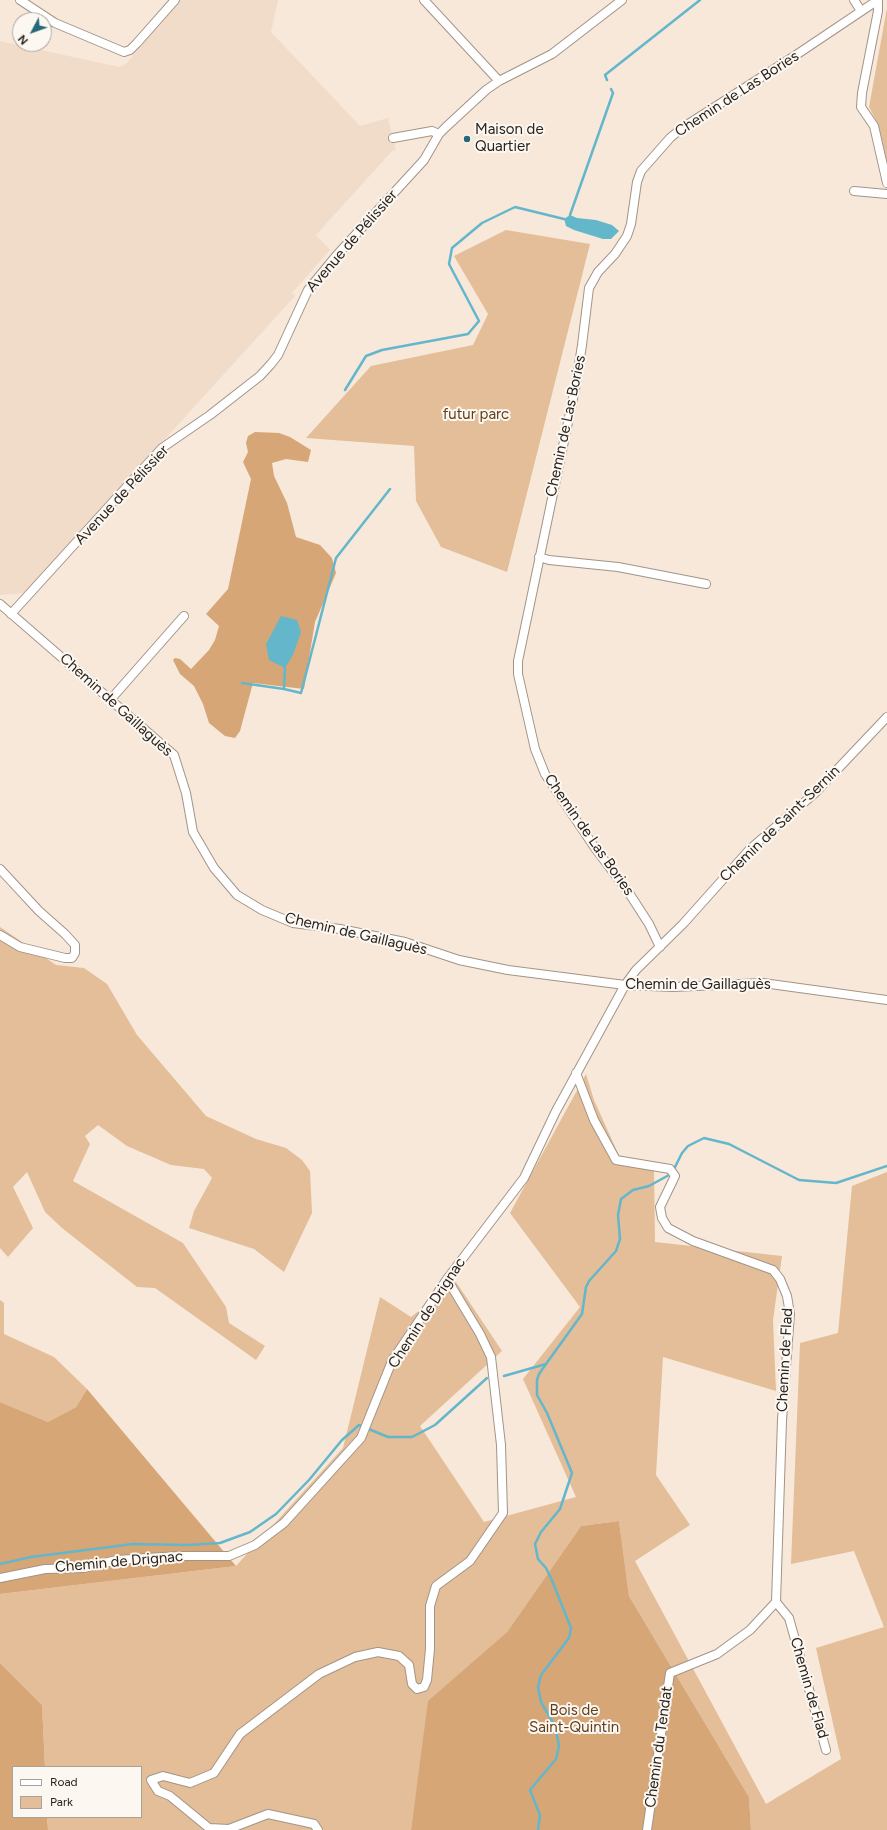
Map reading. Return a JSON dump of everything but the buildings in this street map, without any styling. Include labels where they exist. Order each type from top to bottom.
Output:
[{"type":"street","points":[[20,0],[55,23],[124,52],[130,50],[137,43],[175,0]]},
{"type":"street","points":[[424,0],[499,81]]},
{"type":"street","name":"Avenue de Pélissier","points":[[11,614],[162,448],[210,415],[260,376],[271,364],[278,355],[308,290],[336,256],[424,160],[439,134],[471,104],[499,81],[552,54],[622,0]]},
{"type":"street","points":[[854,0],[861,11]]},
{"type":"street","points":[[878,0],[878,11],[862,93],[861,107],[874,126],[887,183]]},
{"type":"street","name":"Chemin de Las Bories","points":[[660,947],[649,924],[629,893],[595,848],[545,774],[535,749],[518,674],[518,662],[539,557],[576,384],[589,288],[598,272],[615,254],[627,236],[631,224],[636,182],[641,171],[670,138],[682,128],[878,0]]},
{"type":"street","points":[[393,138],[432,131],[439,134]]},
{"type":"street","points":[[854,191],[887,194]]},
{"type":"street","points":[[539,557],[549,560],[618,567],[706,584]]},
{"type":"street","name":"Chemin de Gaillaguès","points":[[0,604],[174,755],[186,794],[193,832],[214,868],[237,895],[262,910],[293,923],[340,929],[406,942],[459,960],[501,969],[625,984],[673,987],[762,983],[887,1000]]},
{"type":"street","points":[[111,699],[184,616]]},
{"type":"street","name":"Chemin de Saint-Sernin","points":[[625,984],[636,970],[660,947],[750,848],[815,793],[887,717]]},
{"type":"street","points":[[0,870],[75,945],[75,953],[72,958],[65,958],[20,946],[0,935]]},
{"type":"street","name":"Chemin de Drignac","points":[[0,1578],[45,1569],[84,1568],[117,1560],[179,1556],[229,1556],[255,1545],[284,1523],[366,1429],[392,1361],[447,1279],[524,1178],[576,1073],[625,984]]},
{"type":"street","name":"Chemin de Flad","points":[[576,1073],[594,1120],[616,1160],[670,1169],[675,1176],[660,1207],[662,1218],[668,1228],[693,1241],[773,1270],[787,1296],[790,1314],[782,1420],[776,1602],[789,1618],[826,1750]]},
{"type":"street","points":[[318,1830],[314,1824],[268,1814],[229,1829],[209,1828],[170,1796],[158,1791],[151,1780],[163,1776],[190,1783],[214,1773],[240,1734],[319,1674],[355,1657],[378,1652],[399,1656],[409,1665],[412,1684],[416,1689],[424,1687],[427,1680],[430,1650],[430,1606],[436,1586],[470,1561],[503,1513],[501,1445],[491,1356],[480,1334],[447,1279]]},
{"type":"street","name":"Chemin du Tendat","points":[[647,1830],[670,1673],[717,1654],[750,1630],[776,1602]]},
{"type":"shaded area","points":[[179,0],[278,0],[271,32],[360,126],[388,118],[396,151],[393,150],[316,235],[330,250],[292,293],[295,296],[25,593],[0,595],[0,41],[12,44],[12,52],[50,52],[119,67],[126,64]]},
{"type":"green space","points":[[887,8],[887,161],[878,124],[869,107]]},
{"type":"green space","name":"futur parc","points":[[506,230],[590,244],[507,572],[441,547],[416,501],[414,446],[306,438],[371,366],[473,345],[488,314],[454,256]]},
{"type":"green space","points":[[255,432],[279,433],[290,437],[311,450],[308,462],[286,459],[272,463],[274,476],[287,503],[296,537],[320,545],[332,558],[336,573],[315,622],[304,689],[253,683],[240,731],[235,738],[225,736],[209,723],[203,704],[194,686],[180,674],[173,660],[175,658],[180,659],[191,669],[209,650],[215,640],[219,626],[206,614],[228,589],[251,479],[243,462],[248,452],[246,443],[248,436]]},
{"type":"green space","points":[[0,927],[56,965],[84,968],[107,984],[137,1035],[206,1116],[256,1139],[286,1148],[302,1160],[310,1171],[312,1213],[284,1272],[254,1249],[189,1228],[194,1211],[212,1178],[204,1169],[171,1165],[127,1146],[98,1125],[85,1136],[90,1144],[73,1181],[183,1243],[226,1307],[229,1323],[265,1346],[256,1360],[155,1288],[137,1287],[62,1228],[45,1212],[27,1172],[13,1187],[33,1228],[8,1257],[0,1248]]},
{"type":"green space","points":[[586,1074],[594,1100],[621,1160],[654,1169],[655,1242],[782,1256],[773,1320],[776,1391],[663,1357],[656,1475],[690,1525],[635,1561],[766,1804],[841,1759],[816,1648],[884,1627],[854,1551],[791,1564],[800,1343],[838,1333],[852,1186],[887,1172],[887,1830],[751,1830],[749,1797],[629,1596],[619,1521],[581,1526],[507,1632],[429,1701],[411,1830],[48,1830],[47,1818],[142,1818],[142,1766],[45,1766],[42,1705],[0,1663],[0,1594],[236,1566],[343,1448],[380,1297],[411,1317],[456,1282],[502,1351],[420,1426],[484,1522],[576,1497],[523,1379],[580,1307],[510,1213]]},
{"type":"green space","points":[[0,1300],[4,1303],[4,1334],[54,1357],[87,1389],[76,1407],[48,1422],[0,1402]]},
{"type":"green space","points":[[87,1389],[236,1566],[0,1594],[0,1402],[48,1422],[76,1407]]},
{"type":"green space","name":"Bois de Saint-Quintin","points":[[619,1521],[629,1596],[749,1797],[751,1830],[411,1830],[428,1701],[507,1632],[581,1526]]},
{"type":"green space","points":[[0,1663],[42,1705],[45,1766],[12,1766],[12,1818],[47,1818],[48,1830],[0,1830]]},
{"type":"water","points":[[570,215],[577,218],[596,220],[612,225],[619,231],[611,239],[603,239],[574,230],[566,226],[564,219]]},
{"type":"water","points":[[281,616],[297,620],[301,632],[293,655],[285,668],[269,660],[266,644]]},
{"type":"waterway","points":[[607,80],[605,75],[700,0]]},
{"type":"waterway","points":[[570,215],[613,93],[611,89]]},
{"type":"waterway","points":[[345,390],[366,356],[382,350],[468,334],[479,321],[449,264],[452,248],[482,223],[515,207],[564,219]]},
{"type":"waterway","points":[[284,689],[301,693],[336,558],[390,489]]},
{"type":"waterway","points":[[242,683],[284,689],[285,668]]},
{"type":"waterway","points":[[674,1169],[682,1153],[688,1146],[704,1138],[729,1144],[799,1180],[836,1183],[887,1166]]},
{"type":"waterway","points":[[504,1376],[546,1364],[582,1314],[586,1287],[589,1281],[616,1251],[620,1239],[618,1215],[621,1199],[633,1190],[649,1186],[669,1175]]},
{"type":"waterway","points":[[538,1830],[540,1815],[530,1790],[556,1759],[559,1746],[555,1726],[541,1702],[538,1687],[541,1675],[569,1638],[571,1628],[551,1578],[546,1568],[538,1559],[535,1544],[541,1532],[560,1509],[572,1473],[547,1413],[537,1395],[537,1380],[546,1364]]},
{"type":"waterway","points":[[0,1564],[31,1557],[133,1544],[188,1545],[220,1543],[250,1532],[276,1514],[309,1480],[342,1440],[359,1425],[388,1437],[412,1437],[435,1425],[487,1378]]},
{"type":"place","name":"Maison de Quartier","points":[[467,139]]}]
